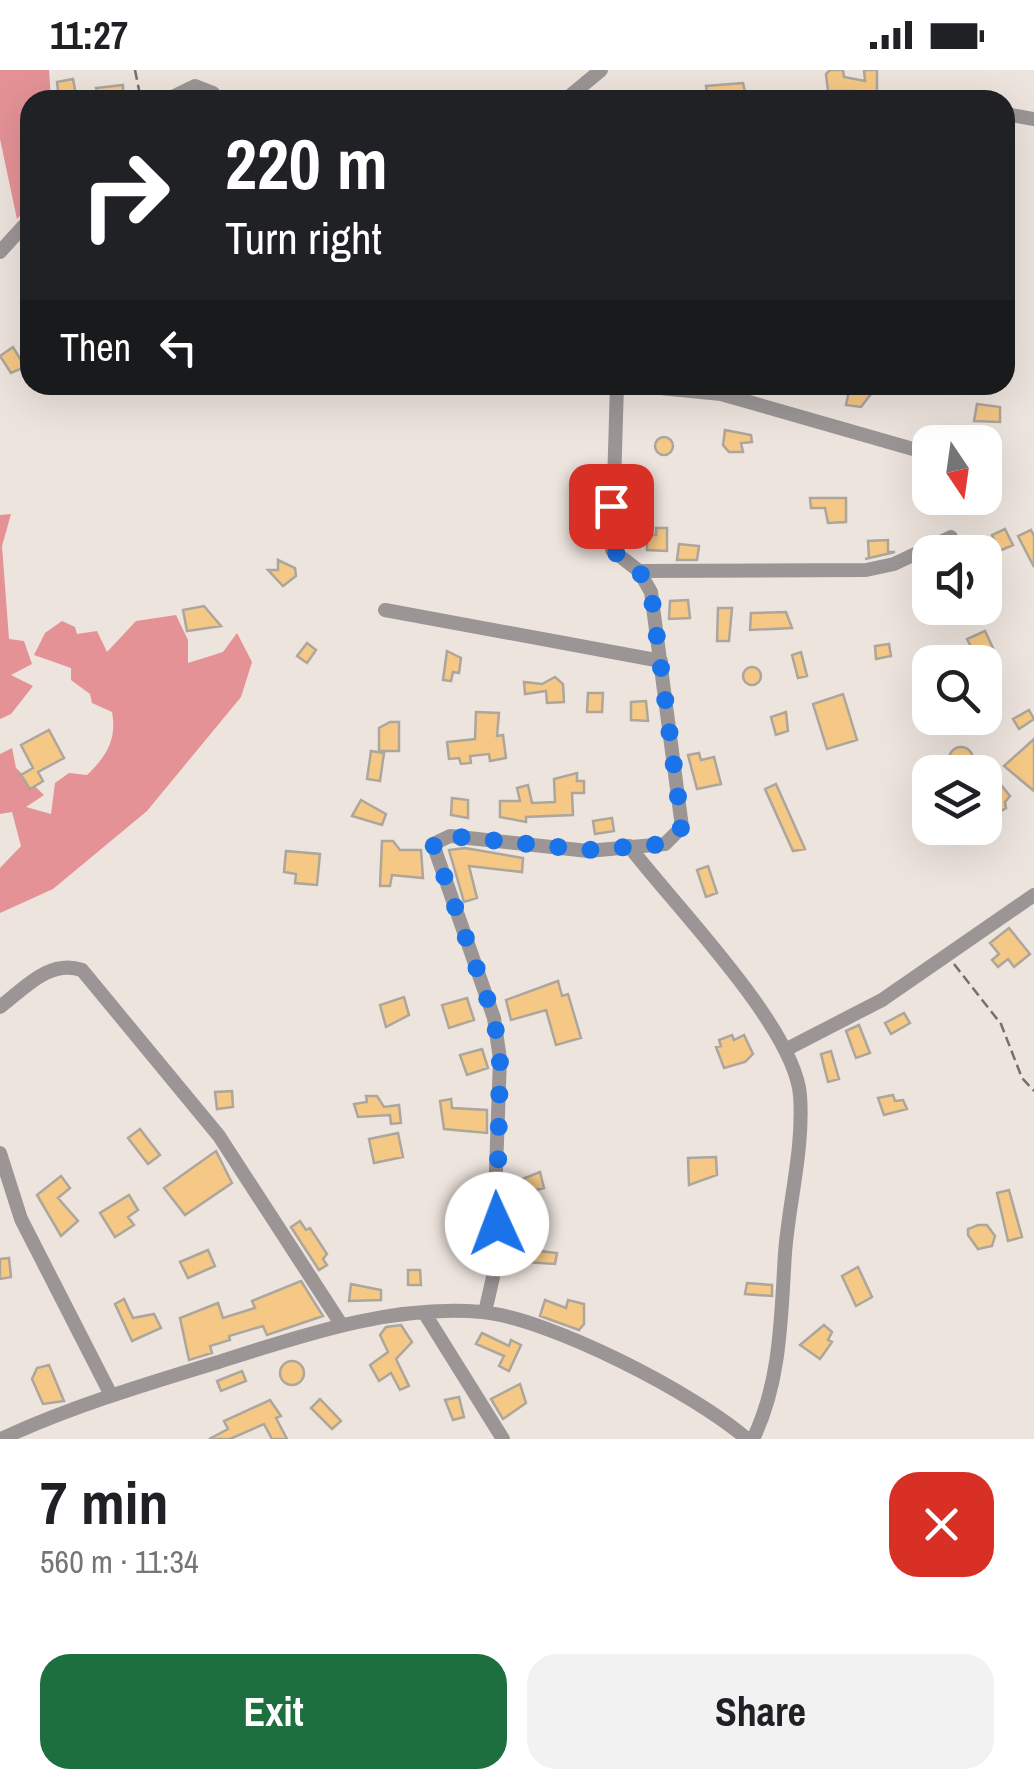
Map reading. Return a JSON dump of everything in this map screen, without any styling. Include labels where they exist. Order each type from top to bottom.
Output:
[{"type":"street","points":[[576,90],[601,70]]},
{"type":"street","points":[[0,252],[20,230]]},
{"type":"street","points":[[485,1312],[498,1251],[495,1197],[500,1059],[494,1018],[433,844],[450,836],[588,850],[665,844],[682,827],[651,592],[639,571],[612,550],[617,395]]},
{"type":"street","points":[[724,395],[912,449]]},
{"type":"street","points":[[639,571],[866,570],[912,555]]},
{"type":"street","points":[[385,610],[660,662]]},
{"type":"street","points":[[1,1439],[112,1395],[342,1324],[425,1314],[485,1312],[560,1336],[637,1369],[680,1392],[750,1439],[769,1406],[781,1324],[788,1214],[801,1134],[800,1091],[785,1050],[747,992],[629,846]]},
{"type":"street","points":[[785,1050],[882,1000],[1034,894]]},
{"type":"street","points":[[0,1007],[48,970],[67,965],[82,970],[219,1136],[342,1324]]},
{"type":"street","points":[[0,1153],[21,1219],[112,1395]]},
{"type":"street","points":[[425,1314],[503,1439]]},
{"type":"path","points":[[948,954],[1001,1024],[1022,1078],[1034,1092]]},
{"type":"shaded area","points":[[0,70],[49,70],[50,90],[20,90],[17,219],[0,139]]},
{"type":"shaded area","points":[[11,514],[2,546],[9,639],[24,641],[32,664],[11,675],[33,686],[11,714],[0,719],[0,515]]},
{"type":"shaded area","points":[[176,615],[188,640],[188,663],[223,652],[237,633],[252,662],[241,697],[147,811],[53,889],[0,913],[0,868],[21,846],[12,812],[0,814],[0,754],[12,748],[16,768],[44,795],[26,807],[51,814],[55,783],[69,773],[87,775],[112,739],[112,712],[92,703],[90,694],[71,680],[71,668],[34,655],[45,633],[62,621],[75,627],[77,634],[97,631],[107,652],[136,621]]},
{"type":"building","points":[[843,70],[844,77],[865,81],[864,70],[877,70],[877,90],[828,90],[826,74]]},
{"type":"building","points":[[73,79],[75,90],[58,90],[57,82]]},
{"type":"building","points":[[743,83],[745,90],[707,90],[706,86]]},
{"type":"building","points":[[123,85],[123,90],[96,88]]},
{"type":"building","points":[[13,347],[20,359],[20,369],[11,373],[0,356]]},
{"type":"building","points":[[848,395],[870,395],[861,407],[846,405]]},
{"type":"building","points":[[977,404],[1000,407],[1000,422],[974,421]]},
{"type":"building","points":[[725,430],[751,435],[752,442],[741,443],[743,452],[729,452],[723,445]]},
{"type":"building","points":[[664,437],[673,446],[664,455],[655,446]]},
{"type":"building","points":[[810,498],[846,498],[846,522],[828,523],[825,508],[811,508]]},
{"type":"building","points":[[656,528],[667,528],[667,551],[647,550],[647,535],[656,535]]},
{"type":"building","points":[[1005,529],[1013,545],[1002,550],[1002,535],[992,535]]},
{"type":"building","points":[[1031,530],[1034,536],[1034,567],[1018,536]]},
{"type":"building","points":[[888,540],[888,552],[895,552],[865,559],[869,558],[868,541]]},
{"type":"building","points":[[679,544],[699,546],[697,560],[677,560]]},
{"type":"building","points":[[278,560],[295,568],[296,576],[283,586],[268,570],[278,570]]},
{"type":"building","points":[[688,600],[690,618],[669,619],[670,601]]},
{"type":"building","points":[[204,606],[221,626],[187,631],[183,610]]},
{"type":"building","points":[[718,608],[732,608],[729,641],[717,641]]},
{"type":"building","points":[[786,612],[792,628],[750,630],[751,613]]},
{"type":"building","points":[[985,631],[992,645],[970,645],[967,639]]},
{"type":"building","points":[[307,643],[316,650],[307,663],[297,656]]},
{"type":"building","points":[[889,644],[891,656],[876,659],[875,646]]},
{"type":"building","points":[[447,651],[461,658],[459,673],[453,672],[451,681],[443,680]]},
{"type":"building","points":[[801,652],[807,676],[798,678],[792,655]]},
{"type":"building","points":[[752,667],[759,669],[759,683],[752,685],[745,683],[743,676],[745,669]]},
{"type":"building","points":[[555,677],[563,684],[564,702],[547,703],[546,691],[525,694],[524,682],[542,684]]},
{"type":"building","points":[[588,693],[603,693],[602,712],[587,712]]},
{"type":"building","points":[[843,694],[857,740],[827,749],[813,704]]},
{"type":"building","points":[[646,701],[648,721],[631,720],[631,702]]},
{"type":"building","points":[[1029,710],[1034,719],[1019,729],[1013,719]]},
{"type":"building","points":[[476,712],[499,713],[497,736],[503,735],[506,758],[490,761],[489,754],[470,756],[471,763],[461,764],[459,758],[449,759],[447,742],[475,739]]},
{"type":"building","points":[[786,712],[788,731],[776,735],[771,717]]},
{"type":"building","points":[[399,722],[399,751],[379,751],[379,728]]},
{"type":"building","points":[[49,730],[64,758],[38,772],[43,781],[30,789],[21,775],[33,768],[21,745]]},
{"type":"building","points":[[1034,739],[1034,791],[1004,766]]},
{"type":"building","points":[[961,747],[972,755],[950,755]]},
{"type":"building","points":[[371,751],[384,753],[380,781],[367,779]]},
{"type":"building","points":[[699,753],[701,760],[714,757],[721,784],[697,789],[688,755]]},
{"type":"building","points":[[577,773],[577,781],[584,781],[584,793],[572,793],[573,815],[526,817],[526,822],[500,817],[500,801],[520,801],[517,788],[528,785],[532,803],[555,802],[554,779]]},
{"type":"building","points":[[776,784],[805,849],[793,851],[765,789]]},
{"type":"building","points":[[1002,786],[1010,796],[1002,810]]},
{"type":"building","points":[[452,798],[468,800],[468,818],[451,815]]},
{"type":"building","points":[[361,800],[386,814],[382,825],[352,816]]},
{"type":"building","points":[[612,818],[614,831],[595,834],[593,821]]},
{"type":"building","points":[[382,841],[393,841],[400,850],[421,850],[423,878],[392,875],[390,886],[380,886]]},
{"type":"building","points":[[465,848],[523,858],[522,872],[469,866],[477,898],[464,902],[449,850]]},
{"type":"building","points":[[286,851],[320,854],[317,885],[295,883],[296,874],[284,872]]},
{"type":"building","points":[[708,866],[717,893],[706,897],[697,870]]},
{"type":"building","points":[[1009,928],[1030,954],[1014,967],[1008,959],[998,967],[992,960],[999,954],[990,943]]},
{"type":"building","points":[[558,981],[562,996],[568,994],[581,1038],[556,1045],[546,1010],[511,1020],[506,1000]]},
{"type":"building","points":[[404,997],[409,1015],[386,1027],[380,1005]]},
{"type":"building","points":[[467,998],[474,1020],[449,1028],[442,1005]]},
{"type":"building","points":[[904,1013],[910,1023],[891,1034],[885,1023]]},
{"type":"building","points":[[859,1025],[870,1053],[856,1058],[846,1031]]},
{"type":"building","points":[[732,1035],[734,1040],[744,1035],[753,1054],[745,1062],[724,1068],[716,1047],[721,1046],[719,1040]]},
{"type":"building","points":[[482,1049],[488,1068],[467,1075],[460,1055]]},
{"type":"building","points":[[831,1051],[839,1079],[828,1082],[821,1054]]},
{"type":"building","points":[[232,1091],[233,1107],[217,1109],[215,1092]]},
{"type":"building","points":[[893,1095],[895,1101],[903,1100],[907,1109],[884,1115],[878,1098]]},
{"type":"building","points":[[366,1096],[377,1096],[384,1107],[399,1105],[401,1123],[391,1124],[390,1115],[358,1117],[354,1104],[367,1102]]},
{"type":"building","points":[[451,1099],[452,1108],[487,1110],[487,1133],[444,1129],[440,1101]]},
{"type":"building","points":[[140,1129],[160,1155],[148,1164],[128,1138]]},
{"type":"building","points":[[398,1133],[403,1157],[374,1163],[369,1139]]},
{"type":"building","points":[[216,1151],[232,1183],[185,1215],[164,1188]]},
{"type":"building","points":[[716,1157],[717,1175],[689,1185],[688,1158]]},
{"type":"building","points":[[540,1172],[544,1188],[536,1190],[538,1199],[528,1202],[526,1196],[514,1197],[510,1184]]},
{"type":"building","points":[[61,1176],[70,1188],[58,1198],[78,1221],[61,1236],[37,1195]]},
{"type":"building","points":[[1009,1190],[1022,1237],[1008,1241],[997,1193]]},
{"type":"building","points":[[129,1195],[138,1210],[128,1217],[134,1225],[115,1237],[100,1213]]},
{"type":"building","points":[[300,1221],[306,1230],[310,1228],[327,1254],[323,1259],[327,1265],[319,1270],[291,1227]]},
{"type":"building","points":[[987,1225],[995,1236],[992,1246],[978,1249],[968,1235],[968,1229]]},
{"type":"building","points":[[508,1233],[515,1233],[514,1248],[557,1253],[555,1264],[508,1261]]},
{"type":"building","points":[[208,1250],[215,1266],[188,1278],[180,1262]]},
{"type":"building","points":[[9,1258],[11,1277],[0,1279],[0,1259]]},
{"type":"building","points":[[858,1267],[872,1297],[856,1306],[842,1276]]},
{"type":"building","points":[[408,1270],[420,1270],[421,1285],[408,1285]]},
{"type":"building","points":[[301,1281],[323,1316],[267,1335],[263,1326],[229,1336],[230,1340],[210,1346],[212,1353],[189,1360],[180,1318],[218,1303],[223,1318],[255,1308],[252,1301]]},
{"type":"building","points":[[747,1283],[772,1285],[772,1296],[745,1294]]},
{"type":"building","points":[[351,1284],[381,1290],[381,1300],[349,1301]]},
{"type":"building","points":[[124,1299],[133,1318],[154,1314],[161,1328],[132,1341],[115,1304]]},
{"type":"building","points":[[545,1300],[566,1308],[568,1300],[584,1304],[584,1324],[579,1330],[540,1316]]},
{"type":"building","points":[[401,1325],[412,1342],[396,1359],[409,1386],[400,1390],[391,1373],[379,1381],[370,1365],[388,1352],[380,1335],[386,1327]]},
{"type":"building","points":[[824,1325],[832,1332],[828,1340],[832,1342],[820,1359],[800,1345]]},
{"type":"building","points":[[482,1333],[509,1346],[511,1340],[521,1345],[509,1371],[499,1366],[504,1356],[476,1344]]},
{"type":"building","points":[[292,1361],[304,1373],[292,1385],[280,1373]]},
{"type":"building","points":[[49,1365],[64,1401],[43,1404],[32,1379],[37,1368]]},
{"type":"building","points":[[242,1371],[246,1381],[221,1391],[217,1381]]},
{"type":"building","points":[[520,1384],[526,1403],[503,1419],[491,1399]]},
{"type":"building","points":[[459,1397],[464,1417],[453,1420],[445,1400]]},
{"type":"building","points":[[320,1399],[341,1421],[332,1429],[311,1408]]},
{"type":"building","points":[[270,1400],[281,1416],[276,1418],[287,1439],[272,1439],[264,1424],[230,1439],[209,1439],[228,1429],[224,1421]]},
{"type":"route","points":[[497,1224],[500,1059],[494,1018],[433,844],[440,837],[450,836],[588,850],[665,844],[682,827],[651,592],[639,571],[612,550],[611,506]]}]
